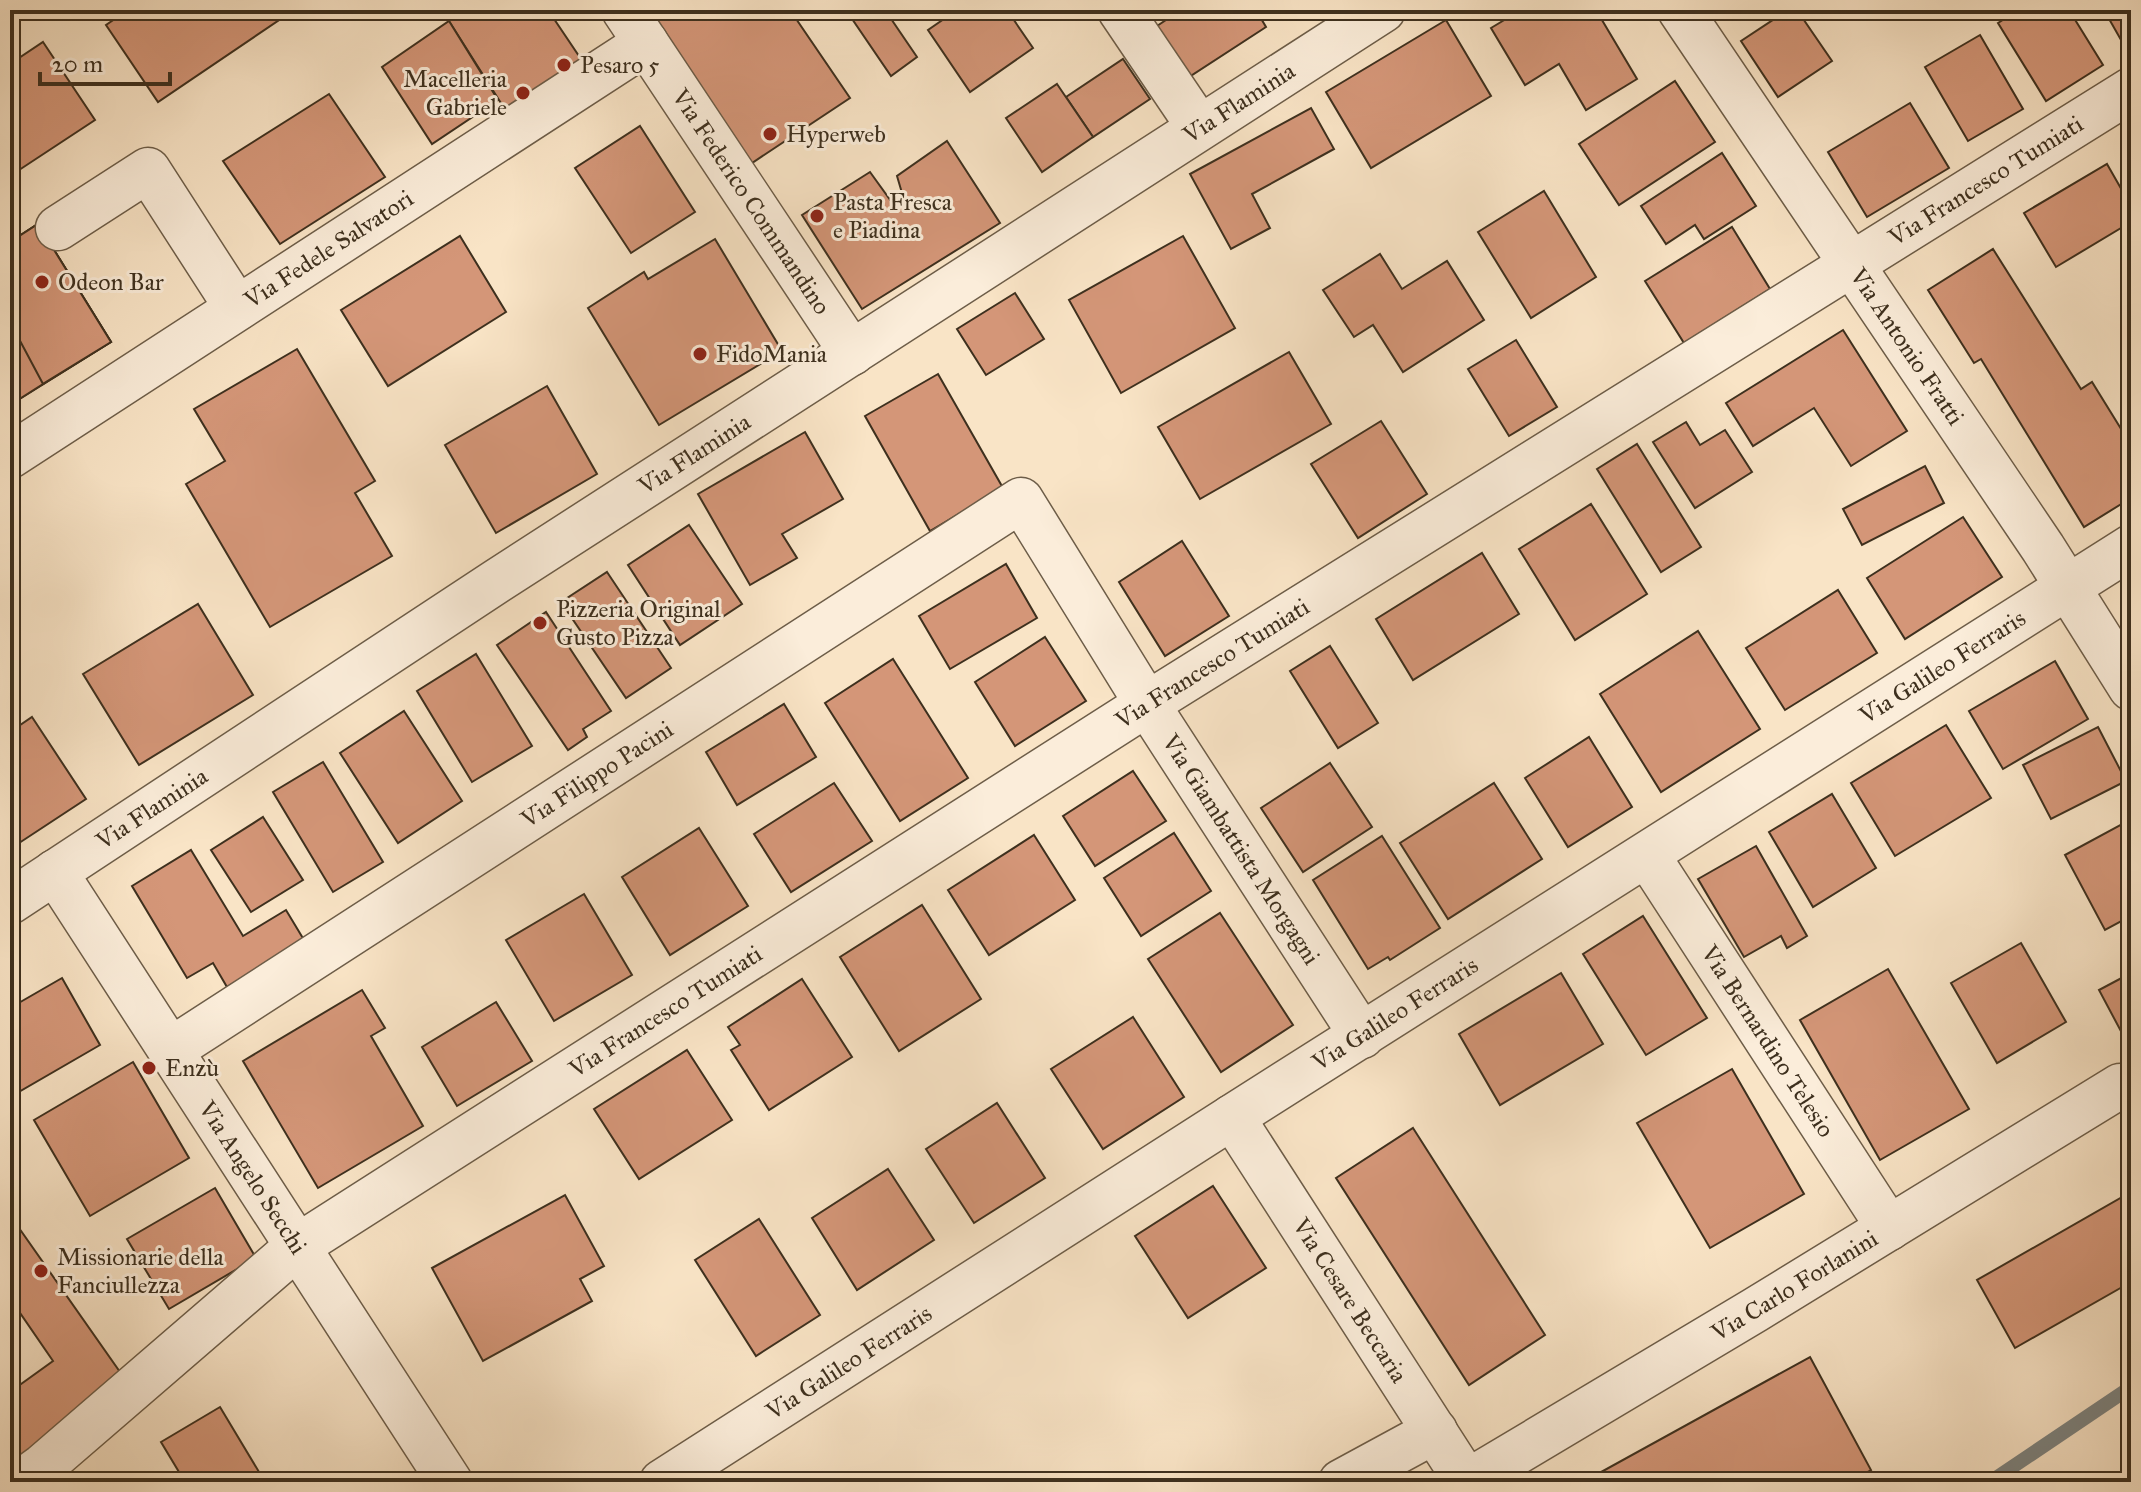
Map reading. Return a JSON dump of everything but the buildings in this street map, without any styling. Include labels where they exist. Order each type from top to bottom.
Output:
[{"type":"street","points":[[1120,10],[1199,127]]},
{"type":"street","name":"Via Flaminia","points":[[10,902],[497,581],[1383,10]]},
{"type":"street","name":"Via Antonio Fratti","points":[[1680,10],[2068,586],[2131,688]]},
{"type":"street","name":"Via Fedele Salvatori","points":[[10,456],[237,308],[635,27]]},
{"type":"street","name":"Via Federico Commandino","points":[[635,27],[852,353]]},
{"type":"street","name":"Via Francesco Tumiati","points":[[39,1477],[298,1246],[1147,704],[2131,90]]},
{"type":"street","points":[[58,228],[148,170],[237,308]]},
{"type":"street","name":"Via Giambattista Morgagni","points":[[1021,500],[1147,704],[1362,1036]]},
{"type":"street","name":"Via Filippo Pacini","points":[[172,1049],[1021,500]]},
{"type":"street","name":"Via Galileo Ferraris","points":[[662,1482],[2131,547]]},
{"type":"street","name":"Via Bernardino Telesio","points":[[1647,855],[1889,1228]]},
{"type":"street","name":"Via Angelo Secchi","points":[[55,872],[450,1482]]},
{"type":"street","name":"Via Carlo Forlanini","points":[[1467,1482],[2120,1086]]},
{"type":"street","name":"Via Cesare Beccaria","points":[[1232,1117],[1467,1482]]},
{"type":"street","points":[[1341,1482],[1435,1431]]},
{"type":"waterway","points":[[1990,1482],[2131,1387]]},
{"type":"place","name":"Pesaro 5","points":[[564,65]]},
{"type":"place","name":"Macelleria Gabriele","points":[[523,93]]},
{"type":"place","name":"Hyperweb","points":[[770,134]]},
{"type":"place","name":"Pasta Fresca e Piadina","points":[[817,216]]},
{"type":"place","name":"Odeon Bar","points":[[42,282]]},
{"type":"place","name":"FidoMania","points":[[700,354]]},
{"type":"place","name":"Pizzeria Original Gusto Pizza","points":[[540,623]]},
{"type":"place","name":"Enzù","points":[[149,1068]]},
{"type":"place","name":"Missionarie della Fanciullezza","points":[[41,1271]]}]
